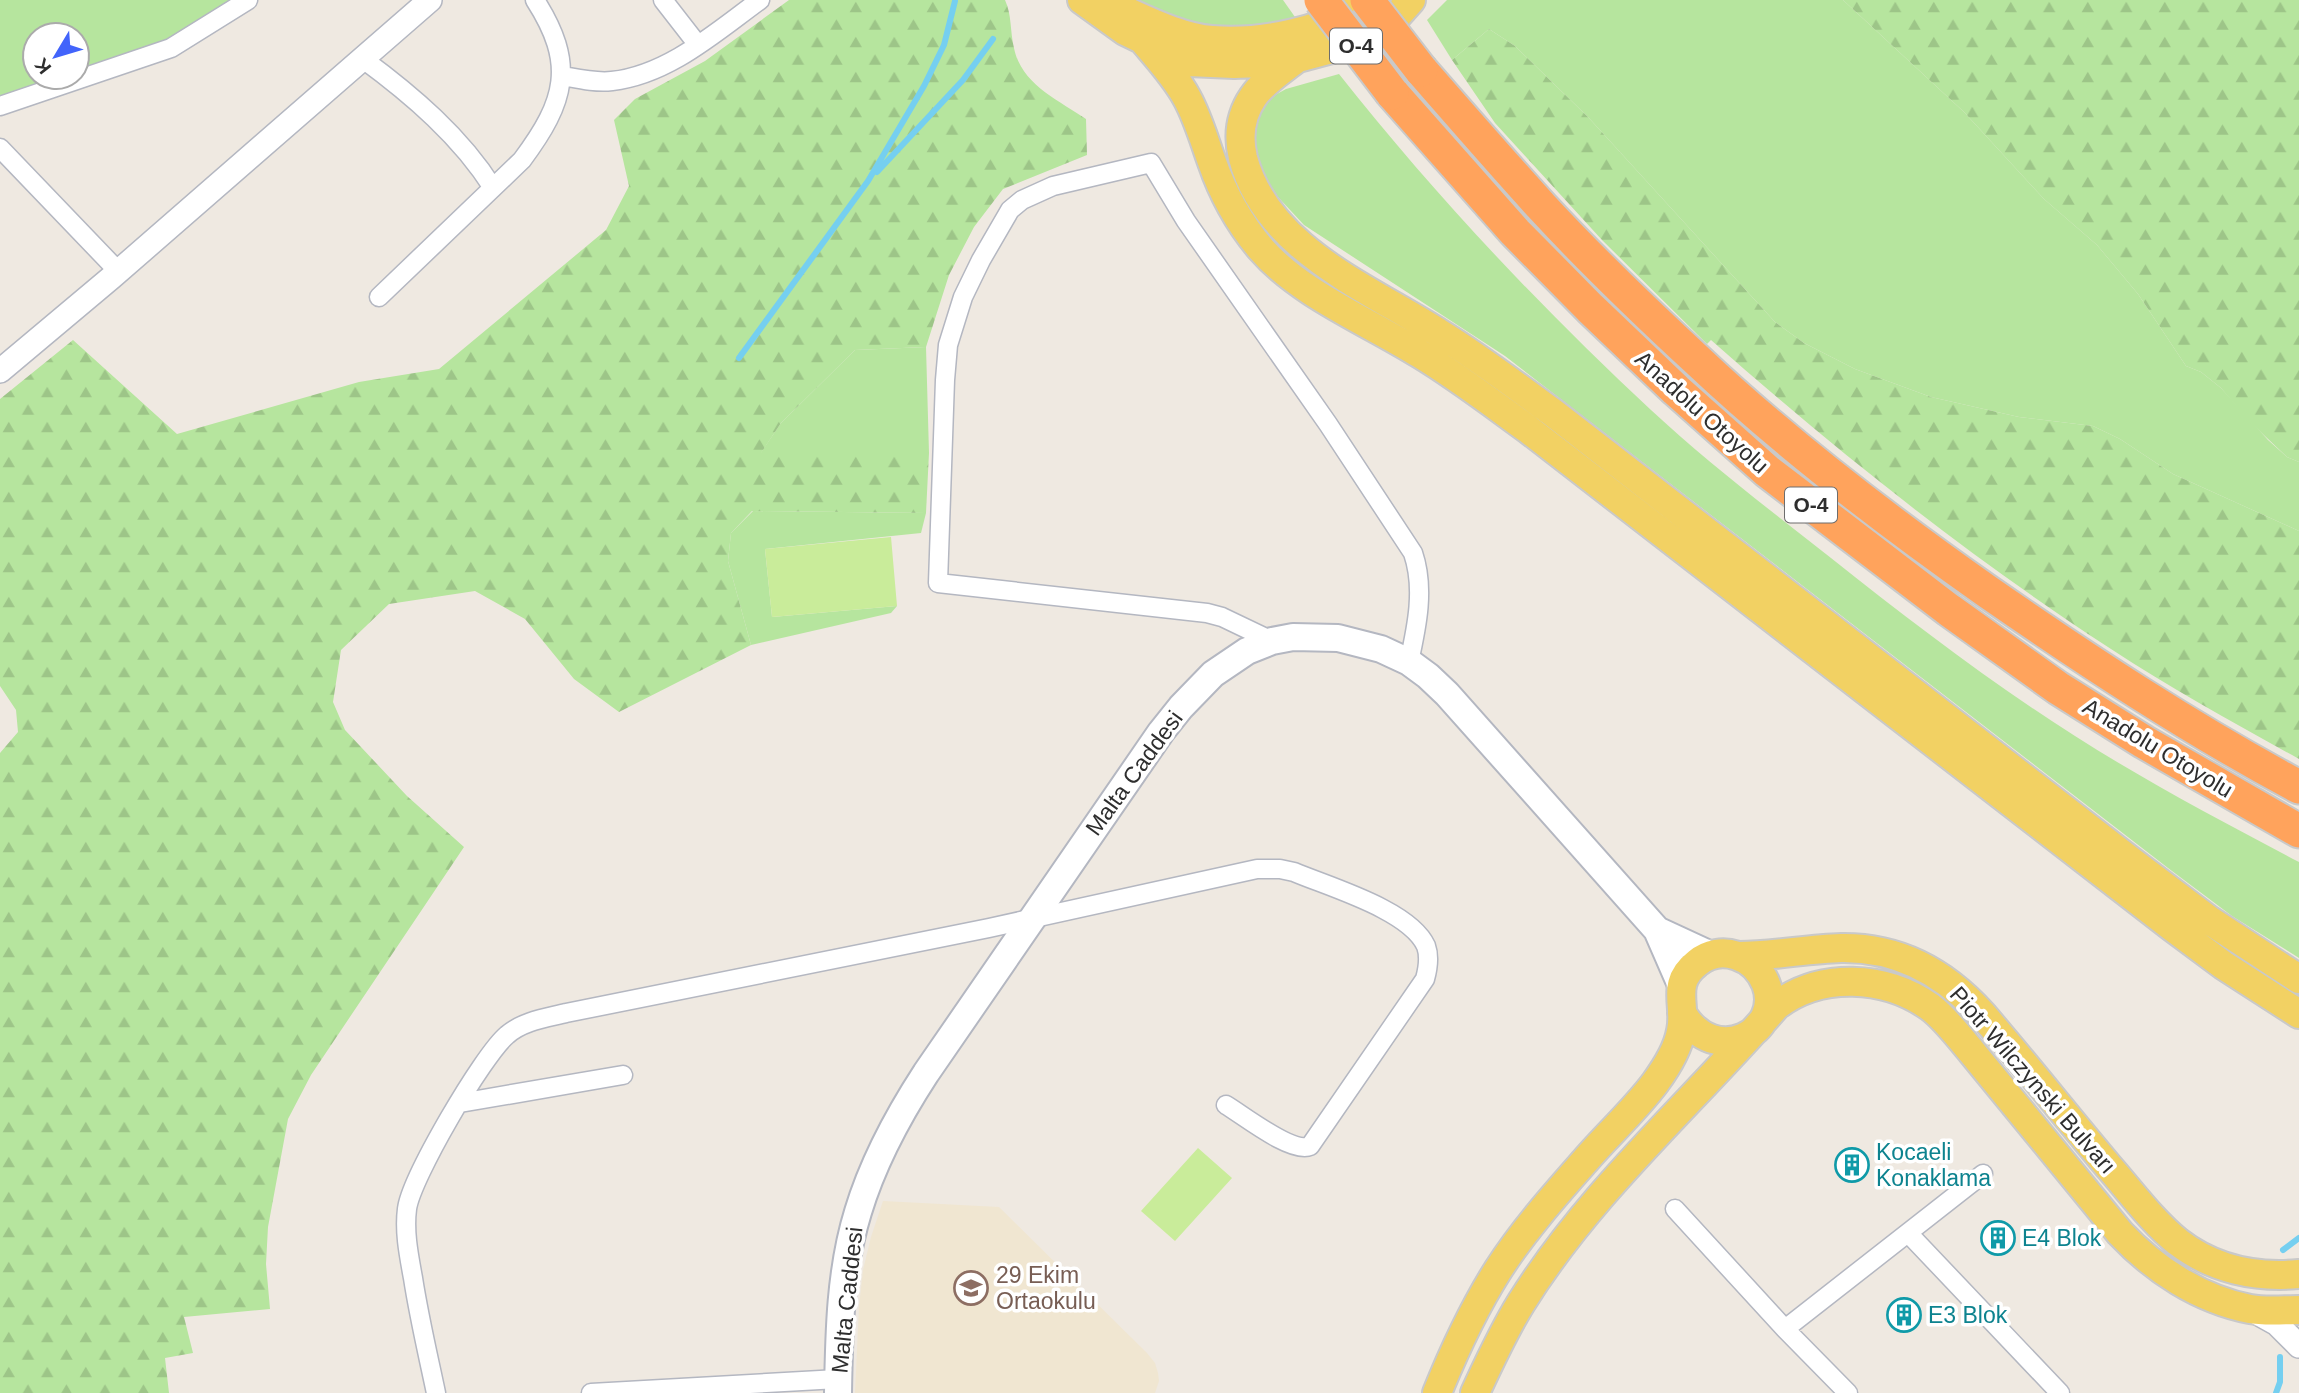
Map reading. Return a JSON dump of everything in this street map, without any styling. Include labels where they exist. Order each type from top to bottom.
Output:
[{"type":"highway","name":"Anadolu Otoyolu","points":[[1321,0],[1392,93],[1515,232],[1675,390],[1767,471],[1949,610],[2058,688],[2144,742],[2299,831]]},
{"type":"highway","name":"Anadolu Otoyolu","points":[[1367,0],[1421,70],[1543,208],[1699,362],[1790,442],[1887,519],[2083,659],[2299,787]]},
{"type":"main road","points":[[1082,0],[1125,31],[1189,62],[1234,64],[1283,62],[1364,37],[1395,18],[1411,0]]},
{"type":"main road","points":[[1101,0],[1167,28],[1211,40],[1263,38],[1307,30],[1353,11],[1367,0]]},
{"type":"main road","points":[[1142,39],[1187,97],[1228,200],[1243,225],[1263,251],[1287,273],[1324,298],[1430,360],[1518,422],[2182,935],[2299,1014]]},
{"type":"main road","points":[[1296,58],[1253,96],[1244,114],[1240,131],[1241,150],[1247,173],[1260,200],[1280,226],[1326,264],[1478,358],[1552,412],[2131,861],[2209,920],[2299,979]]},
{"type":"main road","name":"Malta Caddesi","points":[[838,1386],[842,1306],[850,1246],[857,1214],[889,1136],[913,1093],[1032,918],[1181,707],[1213,674],[1247,651],[1272,641],[1293,637],[1338,638],[1381,649],[1409,662],[1428,676],[1657,930],[1681,985]]},
{"type":"main road","name":"Malta Caddesi","points":[[1657,930],[1711,955]]},
{"type":"main road","name":"Piotr Wilczynski Bulvarı","points":[[1711,955],[1725,953],[1765,956],[1840,948],[1866,949],[1892,954],[1941,976],[1963,993],[1982,1014],[2121,1181],[2179,1243],[2204,1258],[2253,1275],[2299,1274]]},
{"type":"main road","points":[[1437,1393],[1459,1342],[1497,1271],[1537,1217],[1655,1082],[1677,1046],[1682,1030],[1679,999],[1681,985],[1698,961],[1711,955]]},
{"type":"main road","name":"Piotr Wilczynski Bulvarı","points":[[1682,1013],[1696,1031],[1715,1041],[1730,1042],[1745,1037],[1757,1028],[1765,1016],[1767,987],[1752,963],[1739,956]]},
{"type":"main road","name":"Piotr Wilczynski Bulvarı","points":[[1475,1393],[1514,1314],[1562,1246],[1686,1101],[1776,1006],[1807,988],[1827,983],[1854,982],[1881,986],[1906,994],[1930,1007],[1971,1051],[2141,1255],[2176,1280],[2221,1301],[2250,1309],[2299,1310]]},
{"type":"street","points":[[0,106],[171,48],[248,0]]},
{"type":"street","points":[[0,371],[430,0]]},
{"type":"street","points":[[379,297],[522,160],[536,141],[556,99],[563,76],[562,57],[556,38],[535,0]]},
{"type":"street","points":[[663,0],[698,45]]},
{"type":"street","points":[[563,76],[609,82],[650,72],[698,45],[760,0]]},
{"type":"street","points":[[363,59],[396,83],[432,117],[479,166],[493,188]]},
{"type":"street","points":[[0,148],[118,271]]},
{"type":"street","points":[[1272,641],[1222,617],[1197,612],[938,583],[948,345],[963,296],[981,260],[1010,210],[1022,200],[1053,186],[1151,163],[1186,221],[1321,414],[1413,553],[1419,581],[1409,662]]},
{"type":"street","points":[[436,1393],[408,1248],[407,1210],[418,1175],[497,1045],[506,1035],[527,1023],[1271,868],[1294,872],[1390,912],[1420,937],[1426,946],[1428,967],[1419,991],[1310,1146],[1305,1149],[1290,1145],[1226,1105]]},
{"type":"street","points":[[460,1103],[623,1075]]},
{"type":"street","points":[[1785,1329],[1983,1174]]},
{"type":"street","points":[[1675,1209],[1848,1393]]},
{"type":"street","points":[[1908,1233],[2060,1393]]},
{"type":"street","points":[[2250,1309],[2277,1324],[2299,1346]]},
{"type":"street","points":[[591,1393],[838,1386]]},
{"type":"shaded area","name":"29 Ekim Ortaokulu","points":[[883,1201],[999,1207],[1147,1353],[1155,1363],[1158,1373],[1159,1381],[1155,1393],[855,1393],[863,1270]]},
{"type":"green space","points":[[0,0],[233,0],[167,41],[91,68],[91,21],[21,21],[21,91],[28,91],[0,101]]},
{"type":"green space","points":[[789,0],[1005,0],[1014,48],[1024,72],[1042,90],[1086,119],[1087,155],[1003,189],[974,227],[949,275],[926,347],[855,350],[781,423],[761,453],[929,453],[926,513],[752,511],[731,533],[728,561],[751,645],[619,712],[574,679],[525,619],[475,591],[389,604],[341,650],[333,702],[345,730],[407,796],[464,847],[311,1075],[288,1119],[268,1227],[266,1264],[270,1309],[184,1317],[193,1353],[165,1358],[169,1393],[0,1393],[0,753],[18,732],[16,710],[0,686],[0,399],[73,340],[177,434],[359,382],[439,369],[606,230],[629,186],[614,120],[635,99],[705,61]]},
{"type":"green space","points":[[1134,0],[1283,0],[1295,17],[1271,23],[1231,27],[1176,17]]},
{"type":"green space","points":[[1447,0],[1843,0],[1964,112],[2044,199],[2097,245],[2138,294],[2186,366],[2201,372],[2221,388],[2268,440],[2287,457],[2299,462],[2299,531],[2173,474],[2120,439],[2093,426],[2019,417],[1931,397],[1855,369],[1804,343],[1775,322],[1588,117],[1515,46],[1489,29],[1452,60],[1427,20]]},
{"type":"green space","points":[[1843,0],[2299,0],[2299,462],[2287,457],[2248,420],[2221,388],[2201,372],[2186,366],[2138,294],[2097,245],[2044,199],[1964,112]]},
{"type":"green space","points":[[1489,29],[1515,46],[1588,117],[1775,322],[1804,343],[1855,369],[1931,397],[2019,417],[2093,426],[2120,439],[2173,474],[2299,531],[2299,759],[2134,664],[2058,614],[1905,502],[1807,423],[1711,340],[1707,344],[1602,240],[1495,123],[1452,60]]},
{"type":"green space","points":[[1339,74],[1412,163],[1528,290],[1651,410],[1717,467],[1920,627],[2043,715],[2157,786],[2299,862],[2299,958],[2232,916],[2168,868],[1505,356],[1304,225],[1278,197],[1258,167],[1250,144],[1258,110],[1266,100],[1286,89]]},
{"type":"green space","points":[[926,347],[929,453],[760,454],[781,423],[855,350]]},
{"type":"green space","points":[[753,511],[926,513],[921,533],[765,549],[772,617],[897,606],[891,613],[751,645],[728,561],[731,533]]},
{"type":"green space","points":[[891,537],[897,606],[772,617],[765,549]]},
{"type":"green space","points":[[1198,1148],[1232,1178],[1175,1241],[1141,1211]]},
{"type":"waterway","points":[[739,358],[868,181],[924,86],[944,45],[955,1]]},
{"type":"waterway","points":[[877,172],[963,80],[993,39]]},
{"type":"waterway","points":[[2283,1250],[2299,1238]]},
{"type":"waterway","points":[[2276,1393],[2280,1382],[2280,1357]]},
{"type":"place","name":"Kocaeli Konaklama","points":[[1852,1165]]},
{"type":"place","name":"E4 Blok","points":[[1998,1238]]},
{"type":"place","name":"29 Ekim Ortaokulu","points":[[971,1288]]},
{"type":"place","name":"E3 Blok","points":[[1904,1315]]}]
